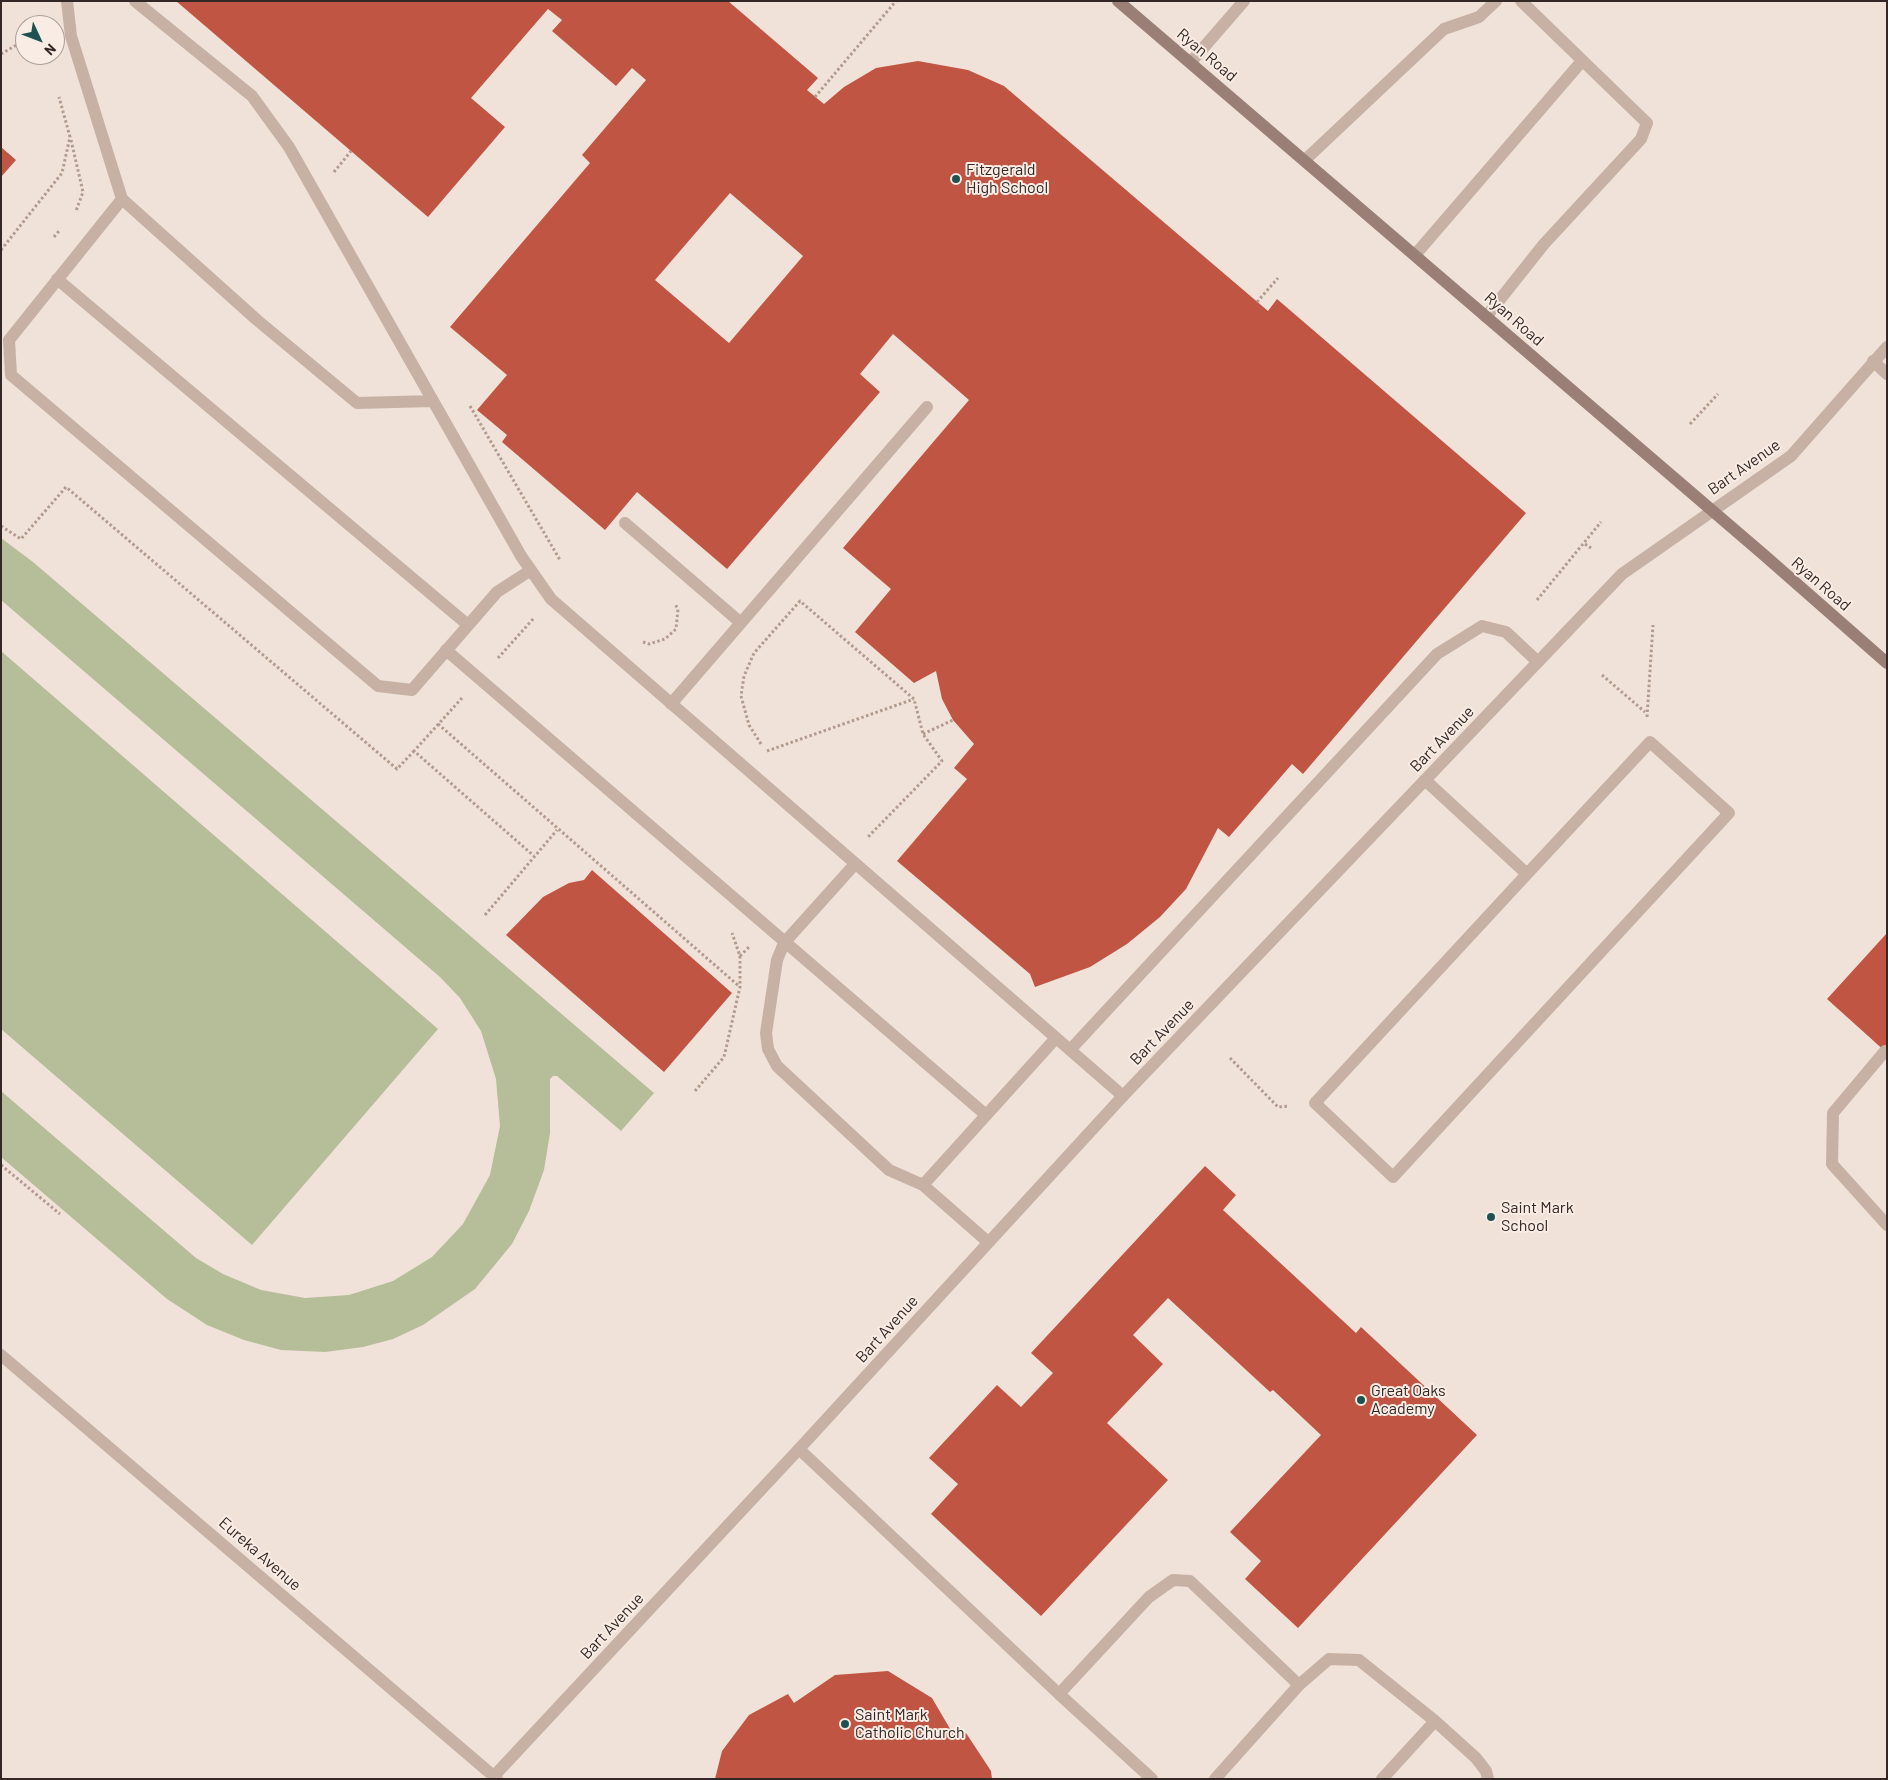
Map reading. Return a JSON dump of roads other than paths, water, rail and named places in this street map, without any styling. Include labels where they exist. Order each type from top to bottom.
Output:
[{"type":"main road","name":"Ryan Road","points":[[1118,1],[1712,510],[1887,664]]},
{"type":"street","points":[[66,1],[72,36],[122,199],[257,320],[356,403],[433,401]]},
{"type":"street","points":[[136,1],[252,96],[289,147],[433,401],[531,570],[551,599],[1123,1096]]},
{"type":"street","points":[[1190,62],[1244,1]]},
{"type":"street","points":[[1305,160],[1444,29],[1479,17],[1496,1]]},
{"type":"street","points":[[1486,318],[1544,244],[1640,139],[1647,123],[1521,1]]},
{"type":"street","points":[[1415,255],[1582,60]]},
{"type":"street","points":[[122,199],[9,340],[11,376],[378,686],[412,690],[497,592],[531,570]]},
{"type":"street","points":[[57,280],[468,625]]},
{"type":"street","name":"Bart Avenue","points":[[496,1777],[1123,1096],[1622,574],[1791,456],[1887,347]]},
{"type":"street","points":[[1873,362],[1887,374]]},
{"type":"street","points":[[671,704],[927,406]]},
{"type":"street","points":[[625,523],[741,623]]},
{"type":"street","points":[[1070,1050],[1437,654],[1482,626],[1506,632],[1538,662]]},
{"type":"street","points":[[446,650],[986,1116]]},
{"type":"street","points":[[1650,742],[1728,813],[1392,1177],[1315,1103],[1528,874],[1650,742]]},
{"type":"street","points":[[1425,780],[1528,874]]},
{"type":"street","points":[[854,864],[784,943],[777,960],[766,1033],[768,1049],[777,1066],[889,1170],[923,1185],[988,1242]]},
{"type":"street","points":[[923,1185],[1056,1038]]},
{"type":"street","points":[[1885,1051],[1833,1113],[1832,1164],[1887,1225]]},
{"type":"street","name":"Eureka Avenue","points":[[1,1355],[496,1777]]},
{"type":"street","points":[[799,1449],[1152,1779]]},
{"type":"street","points":[[1059,1694],[1149,1597],[1172,1580],[1190,1581],[1299,1685]]},
{"type":"street","points":[[1215,1779],[1299,1685],[1329,1659],[1359,1660],[1435,1721],[1476,1758],[1486,1771],[1488,1779]]},
{"type":"street","points":[[1382,1779],[1435,1721]]},
{"type":"place","name":"Fitzgerald High School","points":[[956,179]]},
{"type":"place","name":"Saint Mark School","points":[[1491,1217]]},
{"type":"place","name":"Great Oaks Academy","points":[[1361,1400]]},
{"type":"place","name":"Saint Mark Catholic Church","points":[[845,1724]]}]
